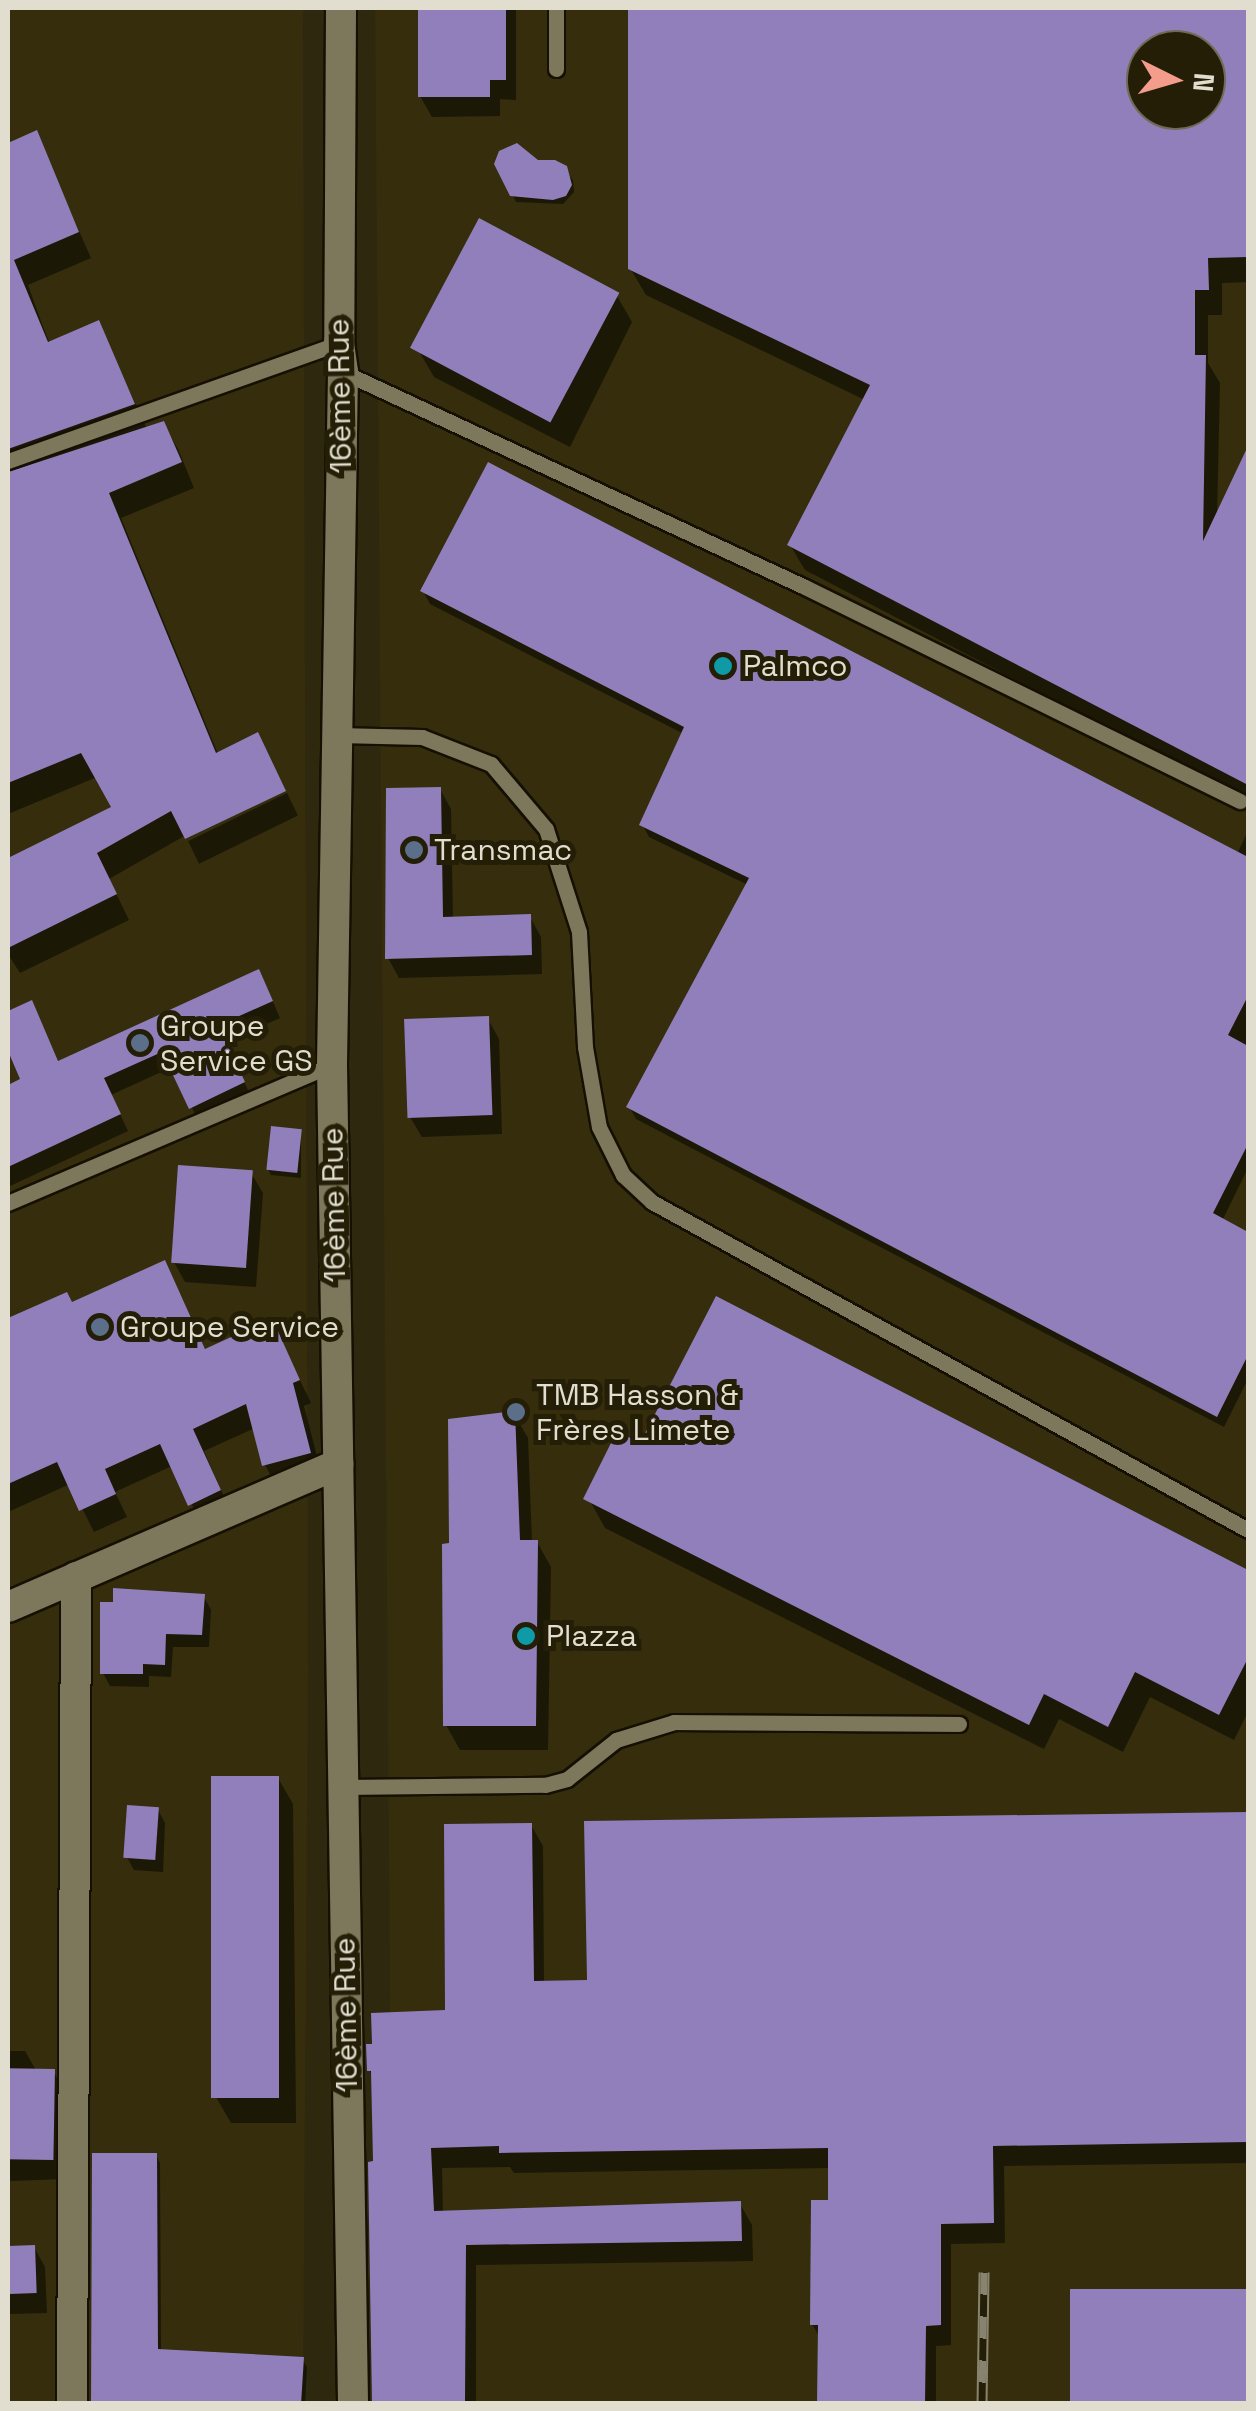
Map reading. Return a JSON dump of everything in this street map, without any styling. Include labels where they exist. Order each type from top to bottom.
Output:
[{"type":"street","name":"16ème Rue","points":[[341,8],[332,1065],[352,2404]]},
{"type":"street","points":[[8,1607],[338,1464]]},
{"type":"street","points":[[72,2404],[76,1577]]},
{"type":"lane","points":[[556,8],[556,70]]},
{"type":"lane","points":[[8,461],[341,358],[1240,801]]},
{"type":"lane","points":[[337,734],[422,737],[491,764],[546,829],[579,932],[585,1048],[600,1127],[623,1175],[652,1202],[1248,1530]]},
{"type":"lane","points":[[8,1203],[332,1065]]},
{"type":"lane","points":[[342,1788],[545,1785],[567,1779],[616,1740],[674,1722],[958,1724]]},
{"type":"shaded area","points":[[8,8],[303,8],[308,1672],[303,2403],[8,2403]]},
{"type":"shaded area","points":[[375,8],[1248,8],[1248,2403],[393,2403]]},
{"type":"building","points":[[418,8],[506,8],[506,80],[490,80],[490,97],[418,97]]},
{"type":"building","points":[[628,8],[1248,8],[1248,257],[1208,258],[1209,290],[1195,290],[1195,355],[1206,355],[1203,541],[1248,446],[1248,785],[787,545],[870,385],[628,269]]},
{"type":"building","points":[[37,130],[79,232],[14,260],[48,342],[99,320],[135,404],[8,449],[8,143]]},
{"type":"building","points":[[517,143],[538,160],[555,160],[567,166],[572,185],[566,196],[553,200],[510,196],[494,164],[499,151]]},
{"type":"building","points":[[479,218],[619,293],[550,422],[410,348]]},
{"type":"building","points":[[164,421],[182,462],[109,493],[216,753],[258,732],[286,791],[185,839],[171,811],[97,853],[117,894],[8,948],[8,858],[111,807],[81,753],[8,783],[8,472]]},
{"type":"building","points":[[488,462],[1248,857],[1248,996],[1228,1035],[1248,1046],[1248,1144],[1213,1213],[1248,1232],[1248,1355],[1217,1417],[626,1107],[749,878],[639,825],[684,727],[420,591]]},
{"type":"building","points":[[441,787],[443,917],[531,914],[532,955],[385,959],[386,788]]},
{"type":"building","points":[[259,969],[273,1001],[219,1025],[245,1082],[189,1109],[162,1052],[104,1078],[121,1114],[8,1167],[8,1085],[20,1079],[8,1051],[8,1011],[32,1000],[58,1061]]},
{"type":"building","points":[[489,1016],[492,1115],[408,1118],[404,1019]]},
{"type":"building","points":[[271,1126],[302,1129],[297,1173],[266,1170]]},
{"type":"building","points":[[178,1165],[253,1170],[246,1268],[171,1263]]},
{"type":"building","points":[[165,1260],[205,1349],[272,1318],[300,1380],[293,1383],[311,1453],[262,1466],[246,1404],[193,1429],[221,1490],[188,1506],[160,1444],[105,1469],[116,1494],[79,1511],[57,1462],[8,1484],[8,1318],[67,1292],[72,1302]]},
{"type":"building","points":[[716,1296],[1248,1570],[1248,1658],[1219,1715],[1135,1672],[1108,1727],[1044,1694],[1029,1725],[583,1499],[617,1431],[640,1443]]},
{"type":"building","points":[[515,1411],[520,1540],[538,1540],[536,1726],[443,1726],[442,1544],[449,1543],[448,1419]]},
{"type":"building","points":[[113,1588],[205,1594],[202,1635],[166,1634],[165,1665],[143,1664],[143,1674],[100,1674],[100,1602],[113,1602]]},
{"type":"building","points":[[211,1776],[279,1776],[279,2098],[211,2098]]},
{"type":"building","points":[[127,1805],[159,1807],[155,1860],[123,1858]]},
{"type":"building","points":[[1248,1812],[1248,2142],[993,2146],[994,2223],[941,2224],[941,2325],[926,2326],[925,2404],[817,2404],[818,2325],[810,2325],[811,2200],[828,2200],[828,2148],[499,2153],[499,2146],[431,2148],[434,2211],[741,2201],[742,2241],[466,2245],[465,2404],[372,2404],[368,2162],[373,2161],[371,2071],[367,2071],[366,2044],[372,2044],[371,2013],[445,2010],[444,1824],[532,1823],[534,1981],[587,1980],[584,1821]]},
{"type":"building","points":[[8,2068],[55,2069],[53,2160],[8,2159]]},
{"type":"building","points":[[92,2153],[157,2153],[158,2349],[304,2357],[301,2404],[91,2404]]},
{"type":"building","points":[[35,2245],[37,2293],[10,2294],[8,2246]]},
{"type":"building","points":[[1070,2289],[1248,2289],[1248,2404],[1070,2404]]},
{"type":"railway","points":[[982,2404],[984,2272]]},
{"type":"place","name":"Palmco","points":[[723,666]]},
{"type":"place","name":"Transmac","points":[[414,850]]},
{"type":"place","name":"Groupe Service GS","points":[[140,1043]]},
{"type":"place","name":"Groupe Service","points":[[100,1327]]},
{"type":"place","name":"TMB Hasson & Frères Limete","points":[[516,1412]]},
{"type":"place","name":"Plazza","points":[[526,1636]]}]
